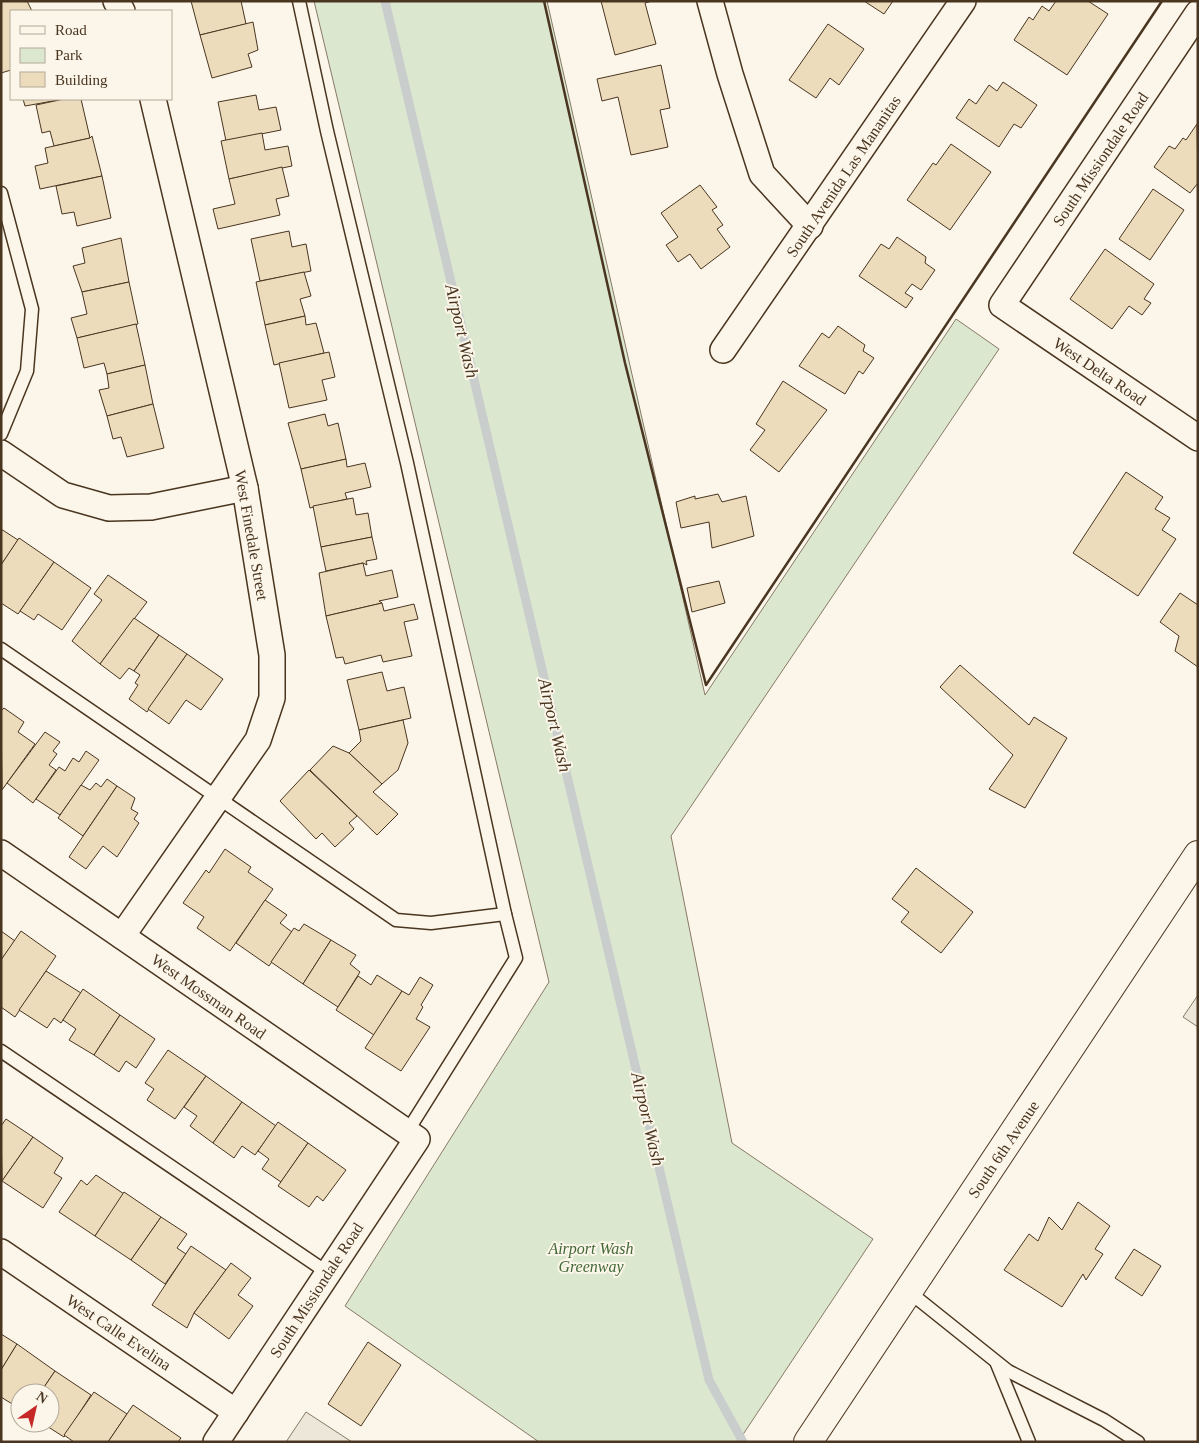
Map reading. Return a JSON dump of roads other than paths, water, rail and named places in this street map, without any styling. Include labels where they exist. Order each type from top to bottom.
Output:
[{"type":"street","points":[[710,1],[730,74],[762,174],[810,226]]},
{"type":"street","name":"South Avenida Las Mananitas","points":[[723,350],[810,226],[962,1]]},
{"type":"street","name":"South Missiondale Road","points":[[1002,304],[1198,13]]},
{"type":"street","name":"West Finedale Street","points":[[122,936],[258,740],[272,698],[272,655],[245,488],[153,100]]},
{"type":"street","name":"West Delta Road","points":[[1002,304],[1198,438]]},
{"type":"street","points":[[1,452],[63,495],[109,508],[151,507],[245,488]]},
{"type":"street","name":"West Mossman Road","points":[[1,853],[412,1135]]},
{"type":"street","name":"South 6th Avenue","points":[[808,1442],[1198,855]]},
{"type":"street","name":"South Missiondale Road","points":[[216,1442],[328,1274],[412,1135]]},
{"type":"street","name":"West Calle Evelina","points":[[1,1252],[236,1412]]},
{"type":"lane","points":[[299,1],[327,131],[407,463],[516,958],[412,1135]]},
{"type":"lane","points":[[1,193],[32,309],[28,371],[1,434]]},
{"type":"lane","points":[[1,649],[396,920],[432,922],[505,914]]},
{"type":"lane","points":[[1,1051],[328,1274]]},
{"type":"lane","points":[[908,1291],[1008,1371],[1104,1420],[1138,1442]]},
{"type":"lane","points":[[996,1361],[1029,1442]]},
{"type":"waterway","name":"Airport Wash","points":[[385,1],[709,1380],[743,1442]]},
{"type":"park label","name":"Airport Wash Greenway","points":[[591,1257]]}]
